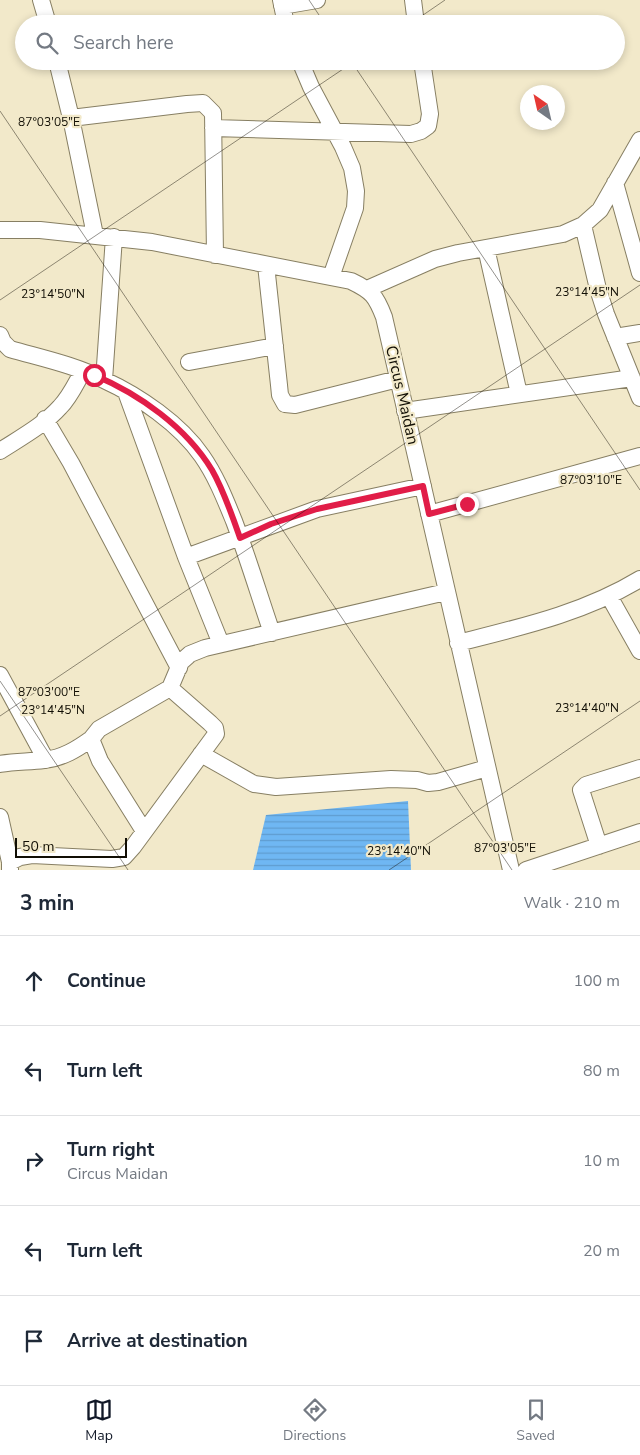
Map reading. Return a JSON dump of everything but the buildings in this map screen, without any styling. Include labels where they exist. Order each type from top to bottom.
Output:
[{"type":"street","points":[[41,0],[45,15]]},
{"type":"street","points":[[281,3],[317,0]]},
{"type":"street","points":[[413,0],[415,15]]},
{"type":"street","points":[[59,70],[95,235]]},
{"type":"street","points":[[304,70],[343,147],[352,168],[356,191],[356,208],[331,277]]},
{"type":"street","points":[[213,128],[334,130],[411,134],[421,131],[428,126],[430,114],[423,70]]},
{"type":"street","points":[[71,118],[204,103],[213,113],[215,256]]},
{"type":"street","points":[[0,230],[40,230],[152,242],[215,256],[351,281],[367,288],[435,259],[562,234],[583,224],[600,210],[640,140]]},
{"type":"street","points":[[615,183],[640,273]]},
{"type":"street","points":[[583,224],[598,289],[640,398]]},
{"type":"street","points":[[104,380],[114,237]]},
{"type":"street","points":[[486,248],[519,394]]},
{"type":"street","points":[[266,265],[280,395],[285,404],[296,405],[398,379]]},
{"type":"street","name":"Circus Maidan","points":[[367,288],[378,302],[384,318],[511,870]]},
{"type":"street","points":[[615,337],[640,333]]},
{"type":"street","points":[[0,335],[3,342],[10,349],[83,371],[126,392],[155,410],[186,437],[202,455],[226,500],[272,633]]},
{"type":"street","points":[[189,362],[275,346]]},
{"type":"street","points":[[0,451],[60,408],[72,393],[83,371]]},
{"type":"street","points":[[405,411],[632,378]]},
{"type":"street","points":[[126,392],[186,557],[221,644]]},
{"type":"street","points":[[45,419],[71,463],[179,668]]},
{"type":"street","points":[[429,514],[640,456]]},
{"type":"street","points":[[186,557],[240,538],[271,524],[317,509],[423,486]]},
{"type":"street","points":[[458,643],[553,618],[609,596],[640,579]]},
{"type":"street","points":[[0,764],[46,760],[74,752],[91,739],[99,729],[170,688],[182,662],[190,654],[221,644],[446,592]]},
{"type":"street","points":[[609,596],[640,651]]},
{"type":"street","points":[[0,675],[46,760]]},
{"type":"street","points":[[10,866],[20,857],[32,855],[117,864],[216,734],[215,728],[170,688]]},
{"type":"street","points":[[91,739],[100,761],[144,831]]},
{"type":"street","points":[[201,754],[254,784],[276,787],[391,780],[433,783],[487,768]]},
{"type":"street","points":[[599,846],[580,790],[586,785],[640,768]]},
{"type":"street","points":[[0,817],[10,866]]},
{"type":"street","points":[[526,870],[640,832]]},
{"type":"water","points":[[408,801],[411,870],[253,870],[266,815]]},
{"type":"route","points":[[94,375],[155,410],[186,437],[202,455],[212,472],[226,500],[240,538],[271,524],[317,509],[423,486],[429,514],[467,504]]}]
